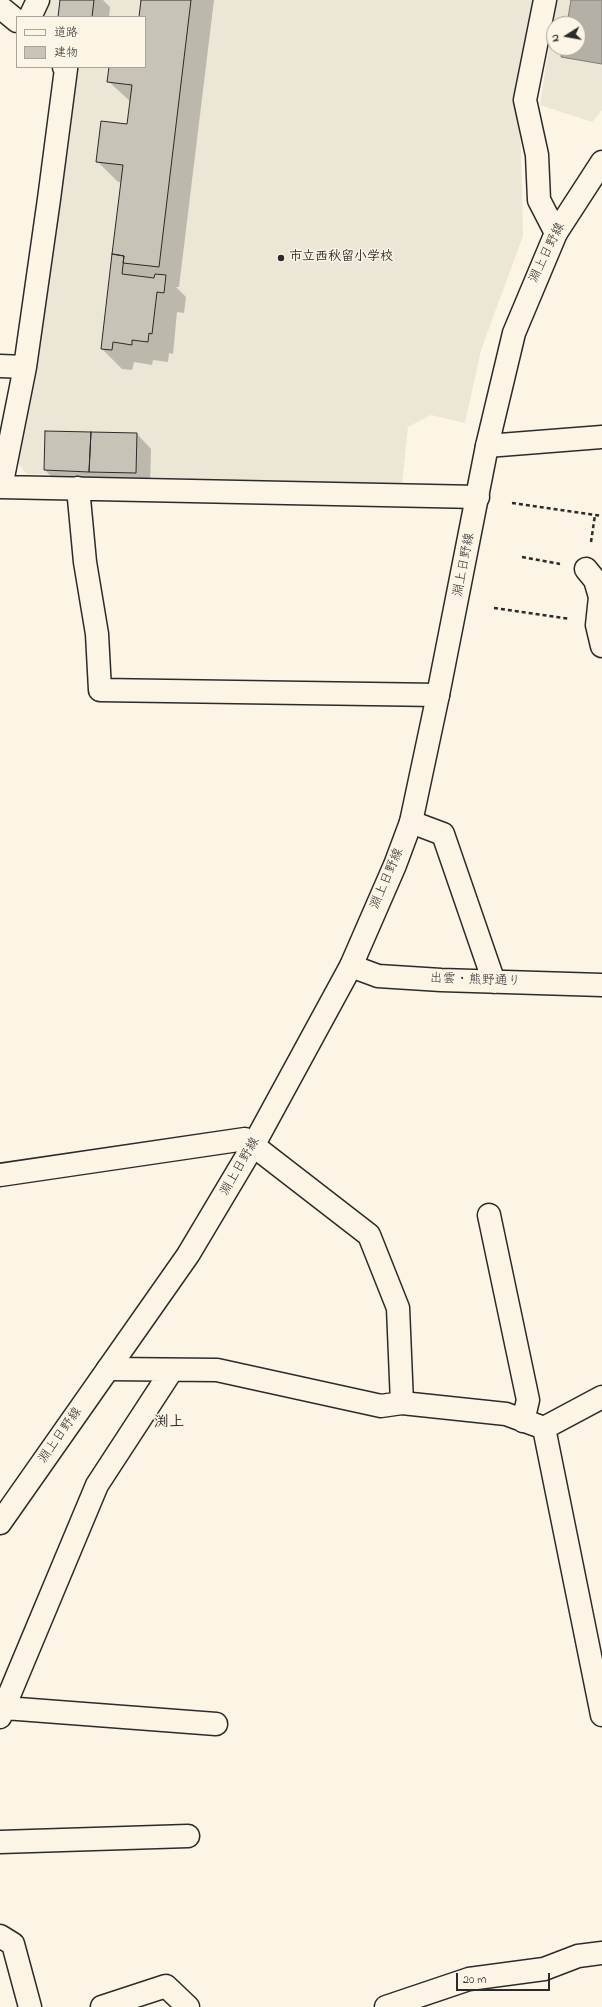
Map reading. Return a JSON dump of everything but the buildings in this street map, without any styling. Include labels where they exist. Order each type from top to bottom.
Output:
[{"type":"street","points":[[30,16],[38,0]]},
{"type":"street","points":[[545,0],[525,100],[537,155],[539,200],[556,233]]},
{"type":"street","points":[[0,7],[16,20]]},
{"type":"street","points":[[65,68],[49,199],[24,367],[1,487],[478,496]]},
{"type":"street","name":"淵上日野線","points":[[0,1523],[188,1255],[253,1146],[350,966],[395,865],[411,822],[488,446],[514,333],[556,233],[602,162]]},
{"type":"street","points":[[0,366],[24,367]]},
{"type":"street","points":[[488,446],[602,437]]},
{"type":"street","points":[[78,488],[85,562],[96,634],[100,690],[438,694]]},
{"type":"street","points":[[586,569],[594,580],[600,597],[597,625],[602,646]]},
{"type":"street","points":[[411,822],[443,834],[494,982]]},
{"type":"street","name":"出雲・熊野通り","points":[[350,966],[378,976],[494,982],[602,985]]},
{"type":"street","points":[[0,1176],[244,1140],[369,1235],[398,1308],[402,1404]]},
{"type":"street","points":[[489,1215],[528,1400],[523,1421]]},
{"type":"street","points":[[108,1369],[217,1370],[381,1406],[402,1404],[506,1414],[544,1428],[602,1396]]},
{"type":"street","points":[[172,1370],[97,1485],[2,1713],[216,1724]]},
{"type":"street","points":[[544,1428],[602,1715]]},
{"type":"street","points":[[0,1842],[188,1836]]},
{"type":"street","points":[[0,1936],[13,1944],[30,2007]]},
{"type":"street","points":[[386,2007],[469,1979],[544,1969],[578,1956],[602,1953]]},
{"type":"street","points":[[102,2007],[166,1986],[188,2007]]},
{"type":"path","points":[[512,503],[602,516]]},
{"type":"path","points":[[522,557],[586,569]]},
{"type":"path","points":[[494,608],[576,620]]},
{"type":"shaded area","name":"市立西秋留小学校","points":[[48,0],[534,0],[516,103],[521,146],[523,236],[481,350],[465,423],[431,415],[408,427],[402,484],[26,474],[15,458],[77,68],[146,68],[146,16],[41,16]]},
{"type":"shaded area","points":[[556,0],[602,0],[602,110],[592,122],[540,105],[547,56],[586,56],[586,16],[554,16]]},
{"type":"shaded area","points":[[571,0],[602,0],[602,64],[561,57],[586,56],[586,16],[568,16]]},
{"type":"place","name":"市立西秋留小学校","points":[[281,258]]},
{"type":"district","name":"渕上","points":[[169,1424]]}]
